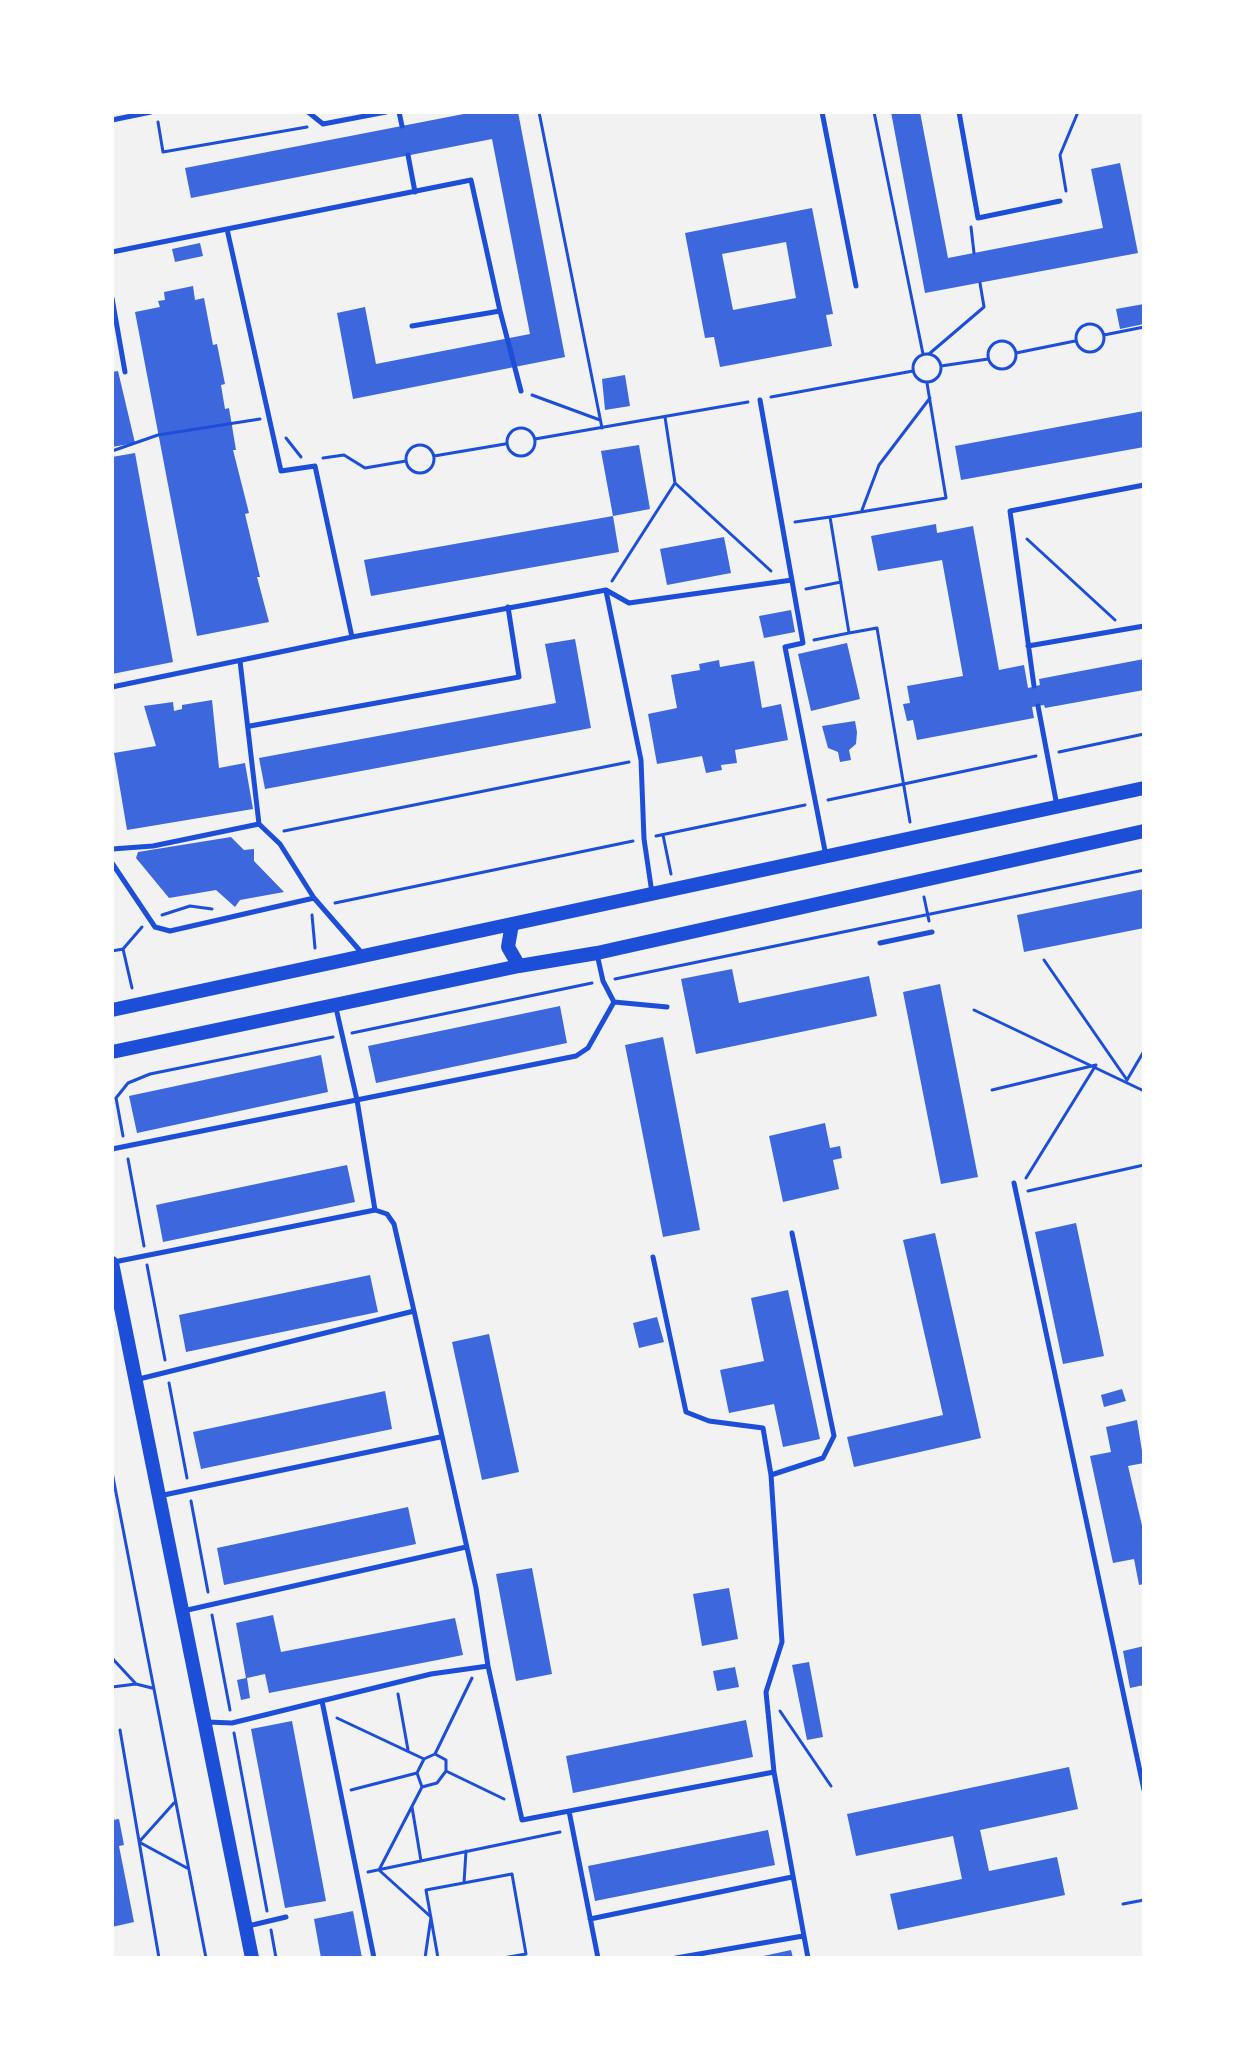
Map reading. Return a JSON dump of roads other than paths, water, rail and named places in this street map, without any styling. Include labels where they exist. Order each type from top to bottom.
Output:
[{"type":"main road","points":[[112,1010],[1143,790]]},
{"type":"main road","points":[[112,1052],[519,966],[597,953],[1144,831]]},
{"type":"main road","points":[[512,924],[508,947],[519,966]]},
{"type":"main road","points":[[112,1262],[117,1312],[135,1380],[252,1958]]},
{"type":"lane","points":[[112,120],[151,112]]},
{"type":"lane","points":[[308,112],[323,124],[386,112]]},
{"type":"lane","points":[[399,112],[402,126]]},
{"type":"lane","points":[[822,112],[856,286]]},
{"type":"lane","points":[[959,112],[978,218],[1060,201]]},
{"type":"lane","points":[[408,155],[415,192]]},
{"type":"lane","points":[[112,252],[471,180],[521,391]]},
{"type":"lane","points":[[227,229],[281,471],[315,466],[352,637]]},
{"type":"lane","points":[[112,298],[125,372]]},
{"type":"lane","points":[[412,326],[500,311]]},
{"type":"lane","points":[[760,400],[803,643],[785,647],[813,803],[826,857]]},
{"type":"lane","points":[[1034,686],[1010,511],[1144,485]]},
{"type":"lane","points":[[112,687],[352,637],[606,590],[629,603],[792,580]]},
{"type":"lane","points":[[606,590],[641,760],[644,839],[652,894]]},
{"type":"lane","points":[[250,726],[519,677],[508,607]]},
{"type":"lane","points":[[1028,646],[1144,626]]},
{"type":"lane","points":[[240,661],[250,726],[259,824],[270,834],[314,898],[365,956]]},
{"type":"lane","points":[[1038,706],[1057,807]]},
{"type":"lane","points":[[112,849],[153,846],[259,824]]},
{"type":"lane","points":[[112,863],[155,927],[170,931],[314,898]]},
{"type":"lane","points":[[880,943],[932,932]]},
{"type":"lane","points":[[597,953],[603,981],[614,1002]]},
{"type":"lane","points":[[614,1002],[667,1007]]},
{"type":"lane","points":[[112,1149],[576,1056],[588,1048],[614,1002]]},
{"type":"lane","points":[[335,1005],[357,1100],[375,1210]]},
{"type":"lane","points":[[1014,1183],[1144,1790]]},
{"type":"lane","points":[[112,1262],[375,1210],[387,1214],[394,1224],[414,1311],[522,1820],[774,1772]]},
{"type":"lane","points":[[771,1475],[823,1458],[834,1436],[792,1233]]},
{"type":"lane","points":[[653,1257],[686,1412],[709,1421],[763,1428],[771,1475],[782,1642],[766,1692],[774,1772],[808,1958]]},
{"type":"lane","points":[[135,1380],[414,1311]]},
{"type":"lane","points":[[158,1496],[440,1437]]},
{"type":"lane","points":[[182,1612],[466,1547]]},
{"type":"lane","points":[[206,1722],[232,1723],[395,1683],[488,1666]]},
{"type":"lane","points":[[322,1701],[374,1958]]},
{"type":"lane","points":[[569,1811],[598,1958]]},
{"type":"lane","points":[[590,1919],[792,1877]]},
{"type":"lane","points":[[246,1926],[286,1917]]},
{"type":"lane","points":[[676,1958],[803,1936]]}]
